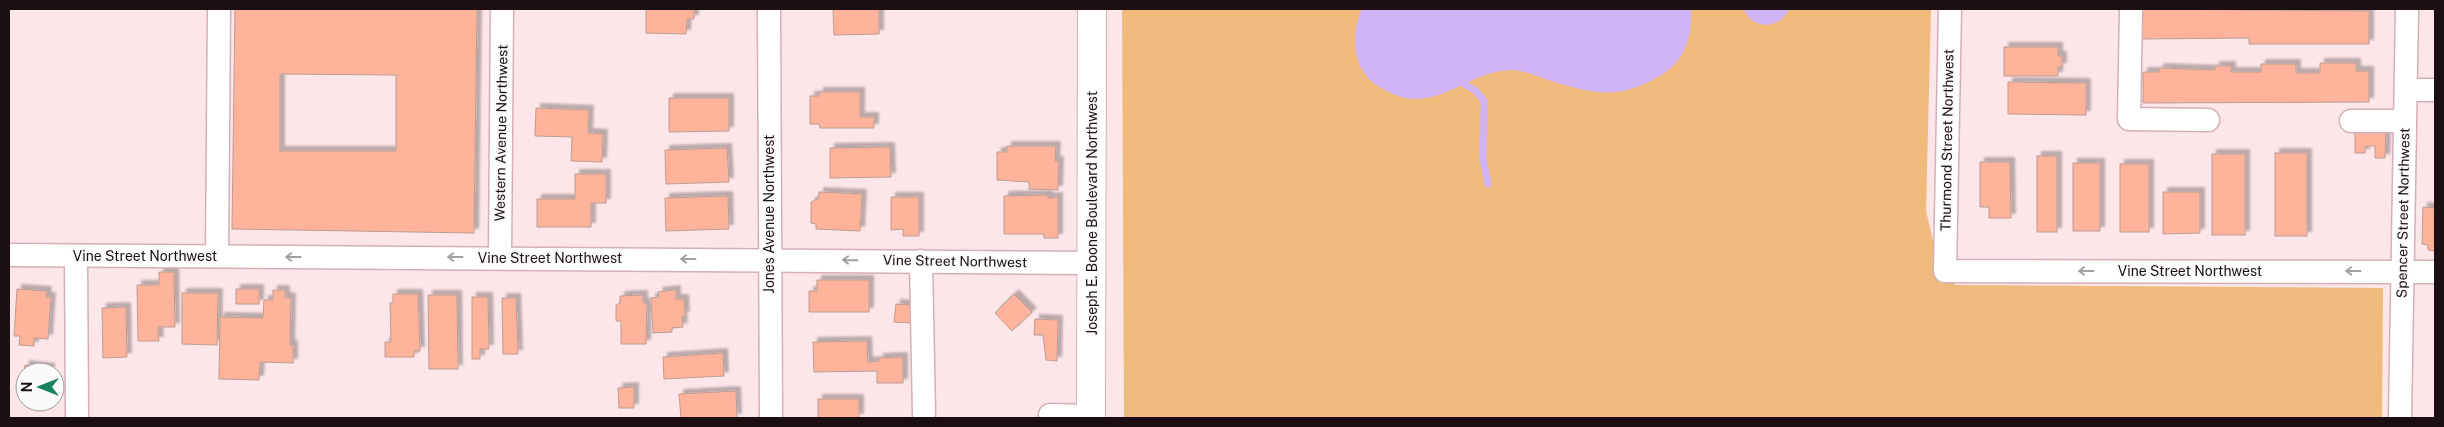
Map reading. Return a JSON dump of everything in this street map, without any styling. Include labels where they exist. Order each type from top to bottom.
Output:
[{"type":"main road","name":"Joseph E. Boone Boulevard Northwest","points":[[1091,417],[1092,9]]},
{"type":"street","points":[[217,256],[219,9]]},
{"type":"street","name":"Western Avenue Northwest","points":[[500,257],[502,9]]},
{"type":"street","name":"Jones Avenue Northwest","points":[[769,9],[771,418]]},
{"type":"street","name":"Thurmond Street Northwest","points":[[1944,271],[1950,9]]},
{"type":"street","points":[[2131,9],[2130,118],[2208,120]]},
{"type":"street","name":"Spencer Street Northwest","points":[[2400,418],[2407,9]]},
{"type":"street","points":[[2406,90],[2435,90]]},
{"type":"street","points":[[2351,121],[2405,121]]},
{"type":"street","name":"Vine Street Northwest","points":[[9,255],[1091,262]]},
{"type":"street","points":[[76,256],[77,418]]},
{"type":"street","points":[[921,261],[924,414]]},
{"type":"street","name":"Vine Street Northwest","points":[[1944,271],[2435,272]]},
{"type":"street","points":[[1050,415],[1091,417]]},
{"type":"shaded area","points":[[1122,9],[1931,9],[1926,211],[1942,278],[1956,285],[2383,288],[2382,418],[1124,418]]},
{"type":"shaded area","points":[[1362,9],[1691,9],[1691,28],[1686,46],[1677,62],[1663,74],[1648,83],[1633,88],[1606,92],[1579,89],[1525,72],[1511,70],[1479,77],[1436,96],[1421,99],[1406,98],[1385,90],[1365,75],[1359,64],[1355,48],[1355,32]]},
{"type":"shaded area","points":[[1744,9],[1789,9],[1780,21],[1766,25],[1753,21]]},
{"type":"building","points":[[235,9],[477,9],[474,233],[232,229]],"holes":[[[280,74],[396,75],[396,151],[280,151]]]},
{"type":"building","points":[[646,9],[694,9],[694,19],[687,19],[686,34],[646,33]]},
{"type":"building","points":[[833,9],[879,9],[879,34],[834,35]]},
{"type":"building","points":[[2141,9],[2369,11],[2369,44],[2249,44],[2249,38],[2141,39]]},
{"type":"building","points":[[2004,47],[2058,47],[2058,56],[2062,56],[2062,67],[2058,67],[2058,76],[2004,76]]},
{"type":"building","points":[[2320,63],[2356,63],[2356,71],[2369,71],[2369,102],[2143,103],[2143,72],[2159,72],[2159,68],[2215,70],[2215,66],[2231,66],[2231,72],[2261,72],[2261,64],[2296,64],[2296,73],[2320,73]]},
{"type":"building","points":[[2008,82],[2086,83],[2086,115],[2008,114]]},
{"type":"building","points":[[819,92],[860,92],[860,117],[874,117],[874,128],[820,128],[819,124],[810,124],[810,96],[819,96]]},
{"type":"building","points":[[669,98],[729,98],[729,131],[669,132]]},
{"type":"building","points":[[536,108],[589,110],[588,133],[603,134],[602,162],[571,161],[572,137],[535,136]]},
{"type":"building","points":[[2386,130],[2385,158],[2375,158],[2375,146],[2365,146],[2365,153],[2355,153],[2355,131]]},
{"type":"building","points":[[1007,146],[1056,146],[1055,161],[1059,161],[1058,190],[1029,189],[1029,182],[997,180],[997,152],[1007,152]]},
{"type":"building","points":[[890,147],[891,177],[830,178],[830,148]]},
{"type":"building","points":[[727,148],[729,182],[666,184],[665,150]]},
{"type":"building","points":[[2275,153],[2307,153],[2307,236],[2275,236]]},
{"type":"building","points":[[2212,154],[2245,154],[2245,235],[2212,235]]},
{"type":"building","points":[[2037,156],[2057,156],[2057,232],[2037,232]]},
{"type":"building","points":[[1980,162],[2010,162],[2011,218],[1989,218],[1989,207],[1980,207]]},
{"type":"building","points":[[2073,163],[2100,163],[2100,231],[2073,231]]},
{"type":"building","points":[[2120,164],[2149,164],[2149,232],[2120,232]]},
{"type":"building","points":[[575,174],[606,174],[606,203],[591,203],[591,227],[537,227],[537,199],[575,199]]},
{"type":"building","points":[[819,192],[862,194],[860,231],[816,229],[816,224],[811,223],[811,202],[819,198]]},
{"type":"building","points":[[2163,192],[2200,192],[2200,233],[2163,234]]},
{"type":"building","points":[[1048,195],[1048,198],[1058,197],[1058,238],[1044,238],[1044,234],[1004,234],[1004,196]]},
{"type":"building","points":[[728,196],[729,229],[666,231],[665,198]]},
{"type":"building","points":[[891,197],[919,197],[919,236],[903,236],[903,229],[891,230]]},
{"type":"building","points":[[2423,207],[2435,208],[2435,251],[2428,250],[2428,245],[2422,244]]},
{"type":"building","points":[[159,272],[174,272],[175,327],[158,327],[159,341],[138,341],[137,285],[159,285]]},
{"type":"building","points":[[817,280],[869,280],[869,312],[809,312],[809,291],[817,291]]},
{"type":"building","points":[[17,289],[47,291],[46,297],[51,297],[48,339],[34,338],[34,346],[19,345],[20,336],[14,336]]},
{"type":"building","points":[[236,289],[259,289],[259,304],[236,304]]},
{"type":"building","points":[[273,290],[285,290],[285,297],[291,298],[290,345],[293,345],[293,363],[260,362],[259,380],[219,379],[220,317],[263,318],[264,300],[273,300]]},
{"type":"building","points":[[676,290],[676,299],[684,299],[685,316],[682,316],[683,327],[672,328],[672,332],[653,333],[651,298],[659,297],[658,292]]},
{"type":"building","points":[[182,293],[218,293],[217,345],[182,344]]},
{"type":"building","points":[[393,294],[418,294],[420,351],[414,351],[414,357],[385,357],[385,342],[391,342],[390,303],[393,303]]},
{"type":"building","points":[[1014,294],[1032,312],[1012,331],[995,313]]},
{"type":"building","points":[[428,295],[457,295],[458,369],[429,369]]},
{"type":"building","points":[[643,295],[643,303],[647,303],[646,344],[621,344],[621,321],[616,321],[616,305],[620,303],[620,296]]},
{"type":"building","points":[[472,297],[488,297],[489,349],[480,349],[480,359],[472,359]]},
{"type":"building","points":[[502,298],[516,298],[518,354],[503,354]]},
{"type":"building","points":[[896,304],[912,305],[911,323],[894,322]]},
{"type":"building","points":[[126,307],[127,357],[103,358],[102,308]]},
{"type":"building","points":[[1035,319],[1058,320],[1057,361],[1046,360],[1043,335],[1034,335]]},
{"type":"building","points":[[867,341],[868,362],[879,361],[879,358],[903,357],[903,383],[877,383],[877,371],[814,372],[813,342]]},
{"type":"building","points":[[723,353],[724,376],[664,379],[663,357]]},
{"type":"building","points":[[634,387],[634,408],[619,408],[618,388]]},
{"type":"building","points":[[736,391],[737,418],[681,418],[679,394]]},
{"type":"building","points":[[818,399],[859,399],[859,418],[818,418]]},
{"type":"waterway","points":[[1464,84],[1476,91],[1484,101],[1483,158],[1488,184]]}]
